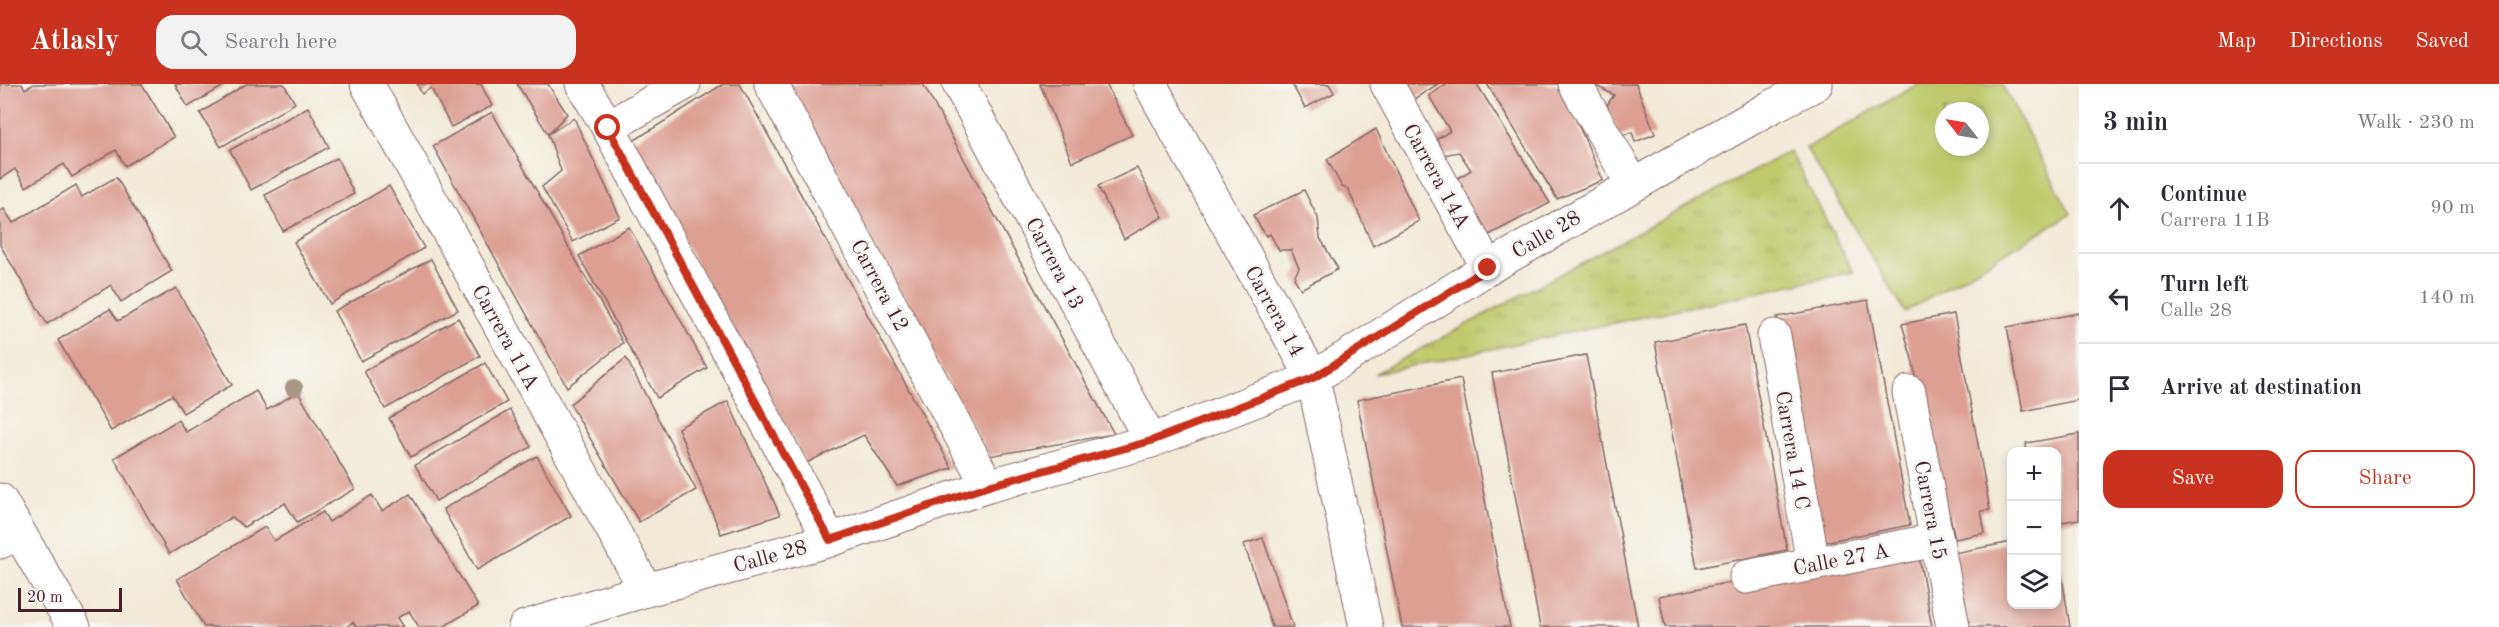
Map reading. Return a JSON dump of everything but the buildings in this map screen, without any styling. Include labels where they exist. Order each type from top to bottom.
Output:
[{"type":"street","name":"Carrera 11A","points":[[367,84],[646,590]]},
{"type":"street","points":[[582,84],[608,128],[830,540]]},
{"type":"street","points":[[608,128],[684,84]]},
{"type":"street","name":"Carrera 12","points":[[771,84],[988,486]]},
{"type":"street","name":"Carrera 13","points":[[959,84],[1151,441]]},
{"type":"street","name":"Carrera 14","points":[[1150,84],[1313,378],[1366,627]]},
{"type":"street","name":"Carrera 14A","points":[[1387,84],[1488,268]]},
{"type":"street","points":[[1575,84],[1633,185]]},
{"type":"street","name":"Calle 28","points":[[525,627],[646,590],[830,540],[988,486],[1151,441],[1313,378],[1488,268],[1633,185],[1765,96],[1816,84]]},
{"type":"street","name":"Carrera 14 C","points":[[1774,336],[1813,564]]},
{"type":"street","name":"Carrera 15","points":[[1909,392],[1953,627]]},
{"type":"street","points":[[0,500],[10,537],[74,627]]},
{"type":"street","name":"Calle 27 A","points":[[1746,577],[1936,540]]},
{"type":"green space","points":[[1918,84],[2002,84],[2071,214],[1905,312],[1806,148]]},
{"type":"green space","points":[[1790,151],[1853,272],[1374,374]]},
{"type":"route","points":[[608,128],[830,540],[988,486],[1151,441],[1313,378],[1488,268]]}]
